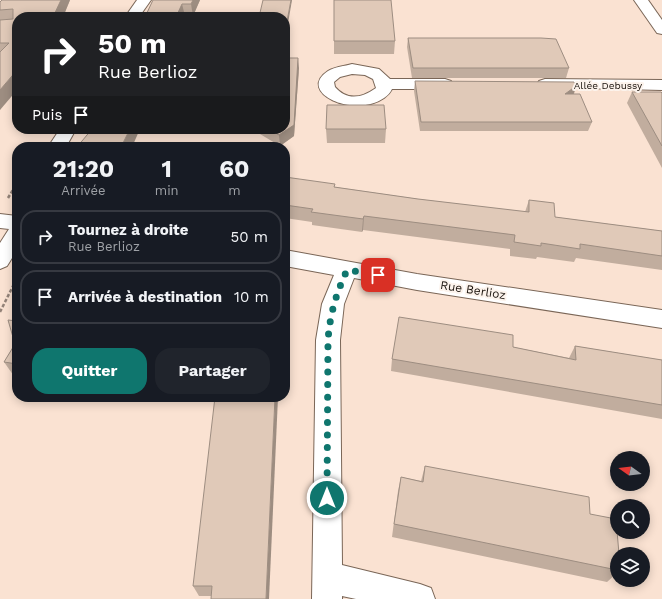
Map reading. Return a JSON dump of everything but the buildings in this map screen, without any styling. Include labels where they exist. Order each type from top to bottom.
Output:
[{"type":"street","points":[[136,12],[144,0]]},
{"type":"street","points":[[641,0],[662,30]]},
{"type":"street","points":[[385,84],[456,84]]},
{"type":"street","name":"Allée Debussy","points":[[528,84],[662,85]]},
{"type":"street","points":[[0,262],[12,226]]},
{"type":"street","name":"Rue Berlioz","points":[[290,259],[347,270],[662,320]]},
{"type":"street","points":[[347,270],[333,304],[328,340],[327,588],[420,599]]},
{"type":"path","points":[[0,312],[12,288]]},
{"type":"route","points":[[327,498],[329,318],[337,291],[347,270],[378,275]]}]
